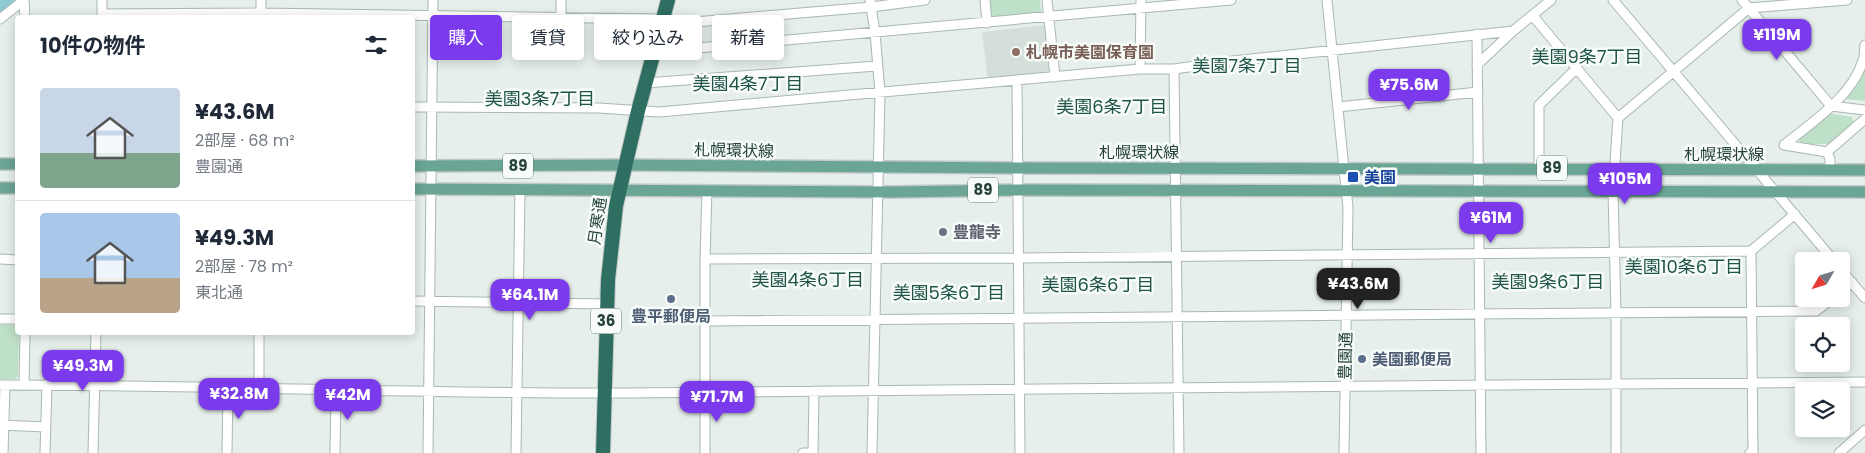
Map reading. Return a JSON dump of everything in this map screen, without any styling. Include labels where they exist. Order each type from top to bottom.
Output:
[{"type":"highway","name":"月寒通","points":[[663,15],[668,0]]},
{"type":"highway","name":"月寒通","points":[[603,453],[610,253],[619,189],[651,60]]},
{"type":"main road","points":[[0,164],[15,164]]},
{"type":"main road","name":"札幌環状線","points":[[415,166],[1865,170]]},
{"type":"main road","points":[[0,188],[15,188]]},
{"type":"main road","name":"89","points":[[415,189],[1865,192]]},
{"type":"street","points":[[24,0],[25,15]]},
{"type":"street","points":[[0,19],[24,0]]},
{"type":"street","points":[[102,0],[102,15]]},
{"type":"street","points":[[261,0],[261,15]]},
{"type":"street","points":[[432,15],[433,0]]},
{"type":"street","points":[[561,0],[561,15]]},
{"type":"street","points":[[702,18],[925,0]]},
{"type":"street","points":[[985,0],[987,23]]},
{"type":"street","points":[[1047,0],[1055,78]]},
{"type":"street","points":[[702,48],[1048,17],[1141,4],[1231,0]]},
{"type":"street","name":"豊園通","points":[[1327,0],[1347,191],[1344,453]]},
{"type":"street","points":[[1477,65],[1551,0]]},
{"type":"street","points":[[1613,0],[1827,252]]},
{"type":"street","points":[[1742,0],[1831,106],[1865,110]]},
{"type":"street","points":[[1618,118],[1749,8],[1848,0]]},
{"type":"street","points":[[871,4],[880,93],[872,453]]},
{"type":"street","points":[[1140,69],[1141,4]]},
{"type":"street","points":[[415,16],[430,16]]},
{"type":"street","points":[[1533,16],[1618,118],[1613,192],[1616,313],[1616,453]]},
{"type":"street","points":[[415,106],[599,108],[659,112],[1140,69],[1174,69],[1356,47],[1513,32]]},
{"type":"street","points":[[1477,34],[1481,453]]},
{"type":"street","points":[[1827,152],[1784,145],[1831,106],[1850,86],[1863,60],[1865,45]]},
{"type":"street","points":[[428,453],[432,60]]},
{"type":"street","points":[[645,83],[877,66]]},
{"type":"street","points":[[1539,168],[1539,105],[1577,68]]},
{"type":"street","points":[[1174,69],[1179,453]]},
{"type":"street","points":[[1018,80],[1020,453]]},
{"type":"street","points":[[1338,107],[1478,92]]},
{"type":"street","points":[[1827,152],[1865,119]]},
{"type":"street","points":[[1827,152],[1830,160],[1830,169]]},
{"type":"street","points":[[516,453],[520,189]]},
{"type":"street","points":[[705,453],[707,190]]},
{"type":"street","points":[[705,259],[1751,251],[1795,214]]},
{"type":"street","points":[[1750,453],[1753,453],[1751,251]]},
{"type":"street","points":[[0,260],[15,260]]},
{"type":"street","points":[[1852,282],[1865,298]]},
{"type":"street","points":[[415,301],[607,304]]},
{"type":"street","points":[[706,320],[1816,311],[1820,308]]},
{"type":"street","points":[[0,319],[15,319]]},
{"type":"street","points":[[24,384],[25,335]]},
{"type":"street","points":[[93,453],[96,335]]},
{"type":"street","points":[[259,335],[259,388]]},
{"type":"street","points":[[3,453],[3,385],[24,384],[604,393],[1865,382]]},
{"type":"street","points":[[45,453],[47,384]]},
{"type":"street","points":[[227,453],[228,387]]},
{"type":"street","points":[[335,453],[336,389]]},
{"type":"street","points":[[803,453],[813,453],[814,391]]},
{"type":"street","points":[[2,425],[46,427]]},
{"type":"street","points":[[1839,453],[1865,430]]},
{"type":"shaded area","name":"札幌市美園保育園","points":[[1045,25],[1049,73],[988,81],[982,32]]},
{"type":"green space","points":[[989,0],[1040,0],[1041,12],[1037,16],[994,18],[990,13]]},
{"type":"green space","points":[[1865,67],[1865,101],[1844,99],[1861,78]]},
{"type":"green space","points":[[1827,113],[1852,117],[1854,124],[1829,144],[1803,144],[1799,141],[1799,136]]},
{"type":"green space","points":[[0,325],[15,325],[15,335],[19,335],[18,377],[15,379],[0,379]]},
{"type":"waterway","points":[[0,7],[8,0]]},
{"type":"place","name":"札幌市美園保育園","points":[[1016,52]]},
{"type":"place","name":"美園","points":[[1353,177]]},
{"type":"place","name":"豊龍寺","points":[[943,232]]},
{"type":"place","name":"豊平郵便局","points":[[671,299]]},
{"type":"place","name":"美園郵便局","points":[[1362,359]]},
{"type":"district","name":"美園9条7丁目","points":[[1587,57]]},
{"type":"district","name":"美園7条7丁目","points":[[1247,66]]},
{"type":"district","name":"美園4条7丁目","points":[[748,84]]},
{"type":"district","name":"美園3条7丁目","points":[[540,99]]},
{"type":"district","name":"美園6条7丁目","points":[[1112,107]]},
{"type":"district","name":"美園10条6丁目","points":[[1684,267]]},
{"type":"district","name":"美園4条6丁目","points":[[808,280]]},
{"type":"district","name":"美園9条6丁目","points":[[1548,282]]},
{"type":"district","name":"美園6条6丁目","points":[[1098,285]]},
{"type":"district","name":"美園5条6丁目","points":[[949,293]]}]
